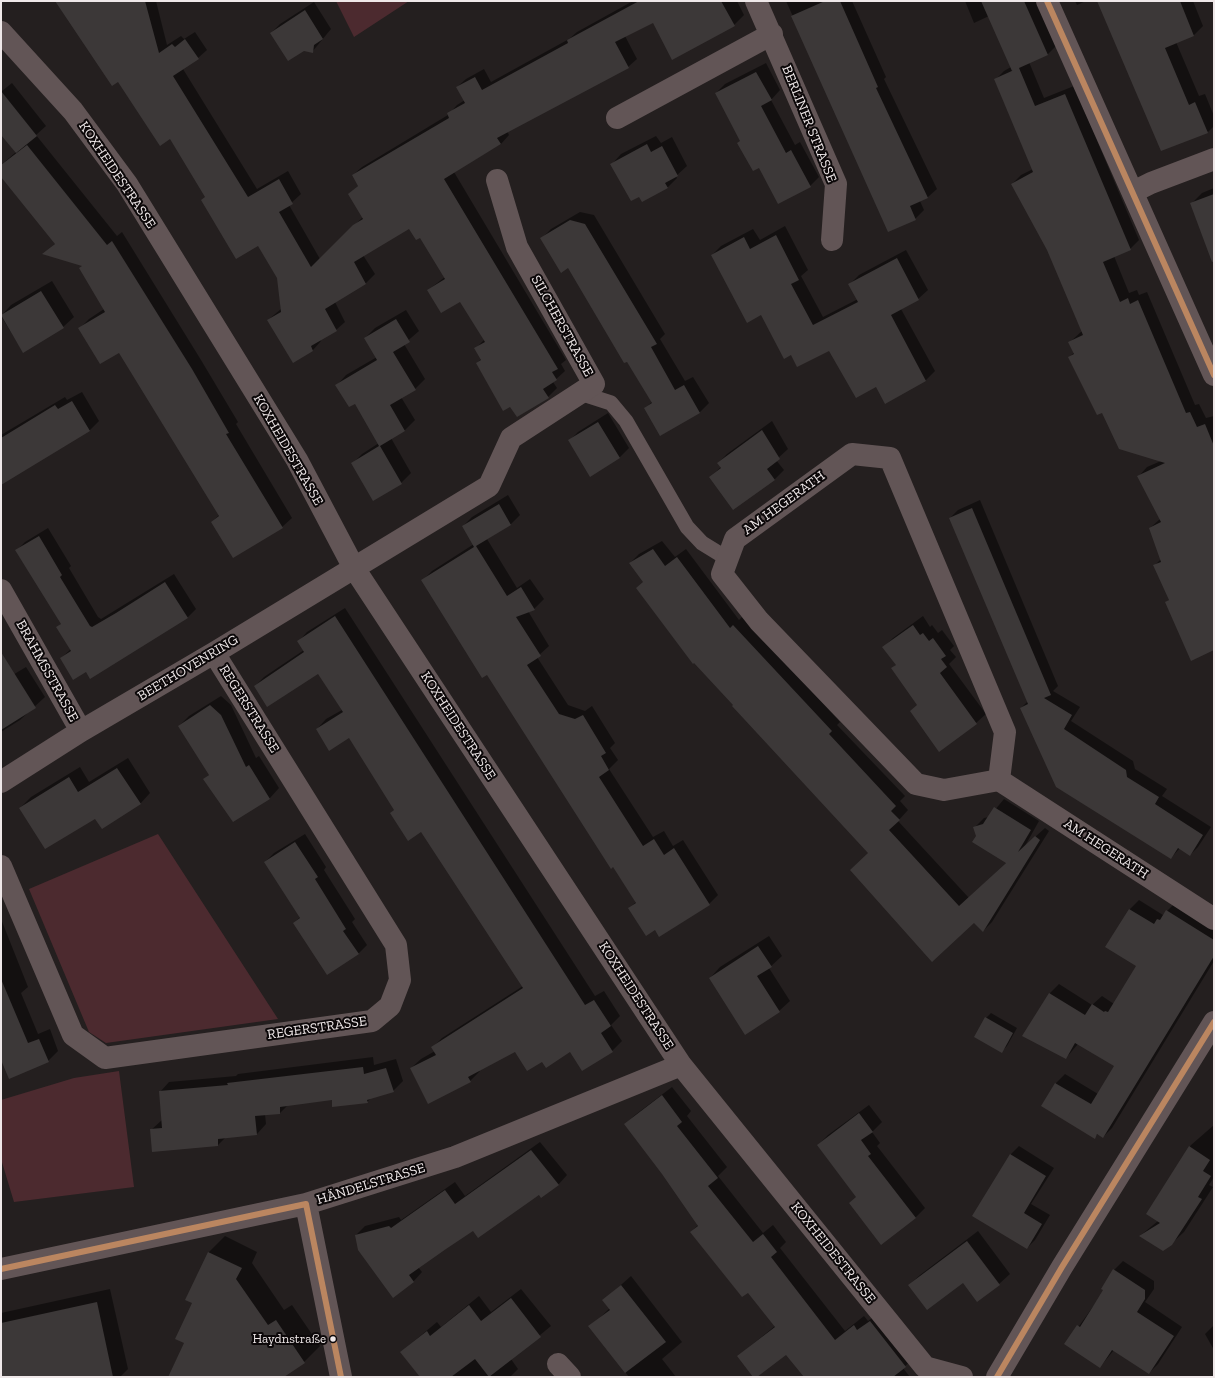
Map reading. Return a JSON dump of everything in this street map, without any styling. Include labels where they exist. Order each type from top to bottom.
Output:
[{"type":"street","name":"BERLINER STRASSE","points":[[756,1],[772,34],[836,184],[832,240]]},
{"type":"street","points":[[1047,1],[1214,375]]},
{"type":"street","name":"KOXHEIDESTRASSE","points":[[1,32],[73,111],[127,184],[297,460],[354,568],[681,1065],[925,1366],[962,1377]]},
{"type":"street","points":[[617,118],[772,34]]},
{"type":"street","points":[[1133,192],[1151,183],[1214,159]]},
{"type":"street","name":"SILCHERSTRASSE","points":[[354,568],[490,486],[511,438],[594,384],[517,247],[497,180]]},
{"type":"street","name":"AM HEGERATH","points":[[999,780],[1004,732],[890,458],[852,454],[735,539],[722,574],[759,621],[916,784],[944,790],[999,780],[1214,919]]},
{"type":"street","name":"BEETHOVENRING","points":[[1,782],[81,731],[214,653],[354,568]]},
{"type":"street","name":"BRAHMSSTRASSE","points":[[1,590],[81,731]]},
{"type":"street","name":"REGERSTRASSE","points":[[1,866],[73,1035],[105,1058],[372,1020],[390,1006],[400,980],[396,944],[214,653]]},
{"type":"street","points":[[997,1377],[1062,1267],[1214,1022]]},
{"type":"street","name":"HÄNDELSTRASSE","points":[[1,1270],[306,1204],[455,1157],[681,1065]]},
{"type":"street","points":[[306,1204],[341,1377]]},
{"type":"lane","points":[[580,393],[611,403],[626,421],[687,527],[702,543],[728,559]]},
{"type":"shaded area","points":[[336,1],[409,1],[354,37]]},
{"type":"shaded area","points":[[158,834],[278,1019],[106,1043],[89,1032],[29,889]]},
{"type":"shaded area","points":[[119,1071],[134,1187],[14,1202],[1,1159],[1,1100],[74,1078]]},
{"type":"building","points":[[55,1],[145,1],[159,53],[172,44],[175,47],[185,39],[199,59],[173,76],[248,197],[279,179],[293,204],[279,212],[311,267],[353,225],[363,219],[348,194],[358,186],[352,175],[449,118],[447,113],[465,103],[456,87],[475,77],[482,90],[568,43],[567,40],[639,1],[721,1],[735,26],[672,60],[653,23],[615,42],[629,68],[497,138],[501,144],[444,179],[558,369],[552,372],[557,380],[543,389],[549,398],[517,417],[510,407],[503,411],[476,363],[481,360],[474,348],[485,342],[460,302],[441,313],[427,290],[445,279],[420,238],[416,240],[409,229],[354,262],[366,284],[325,309],[337,331],[311,346],[313,351],[293,363],[267,320],[281,312],[277,278],[258,246],[236,259],[201,200],[205,197],[170,139],[160,146],[118,82],[112,86]]},
{"type":"building","points":[[825,1],[840,1],[878,87],[876,88],[928,198],[910,206],[916,220],[888,232],[791,16]]},
{"type":"building","points":[[981,1],[1024,1],[1048,55],[1019,68],[1035,106],[1065,94],[1131,250],[1103,262],[1120,302],[1128,298],[1130,304],[1138,300],[1186,413],[1190,412],[1197,427],[1205,424],[1214,446],[1214,650],[1191,661],[1165,602],[1169,600],[1153,565],[1161,562],[1149,528],[1161,522],[1137,476],[1165,463],[1119,449],[1102,413],[1097,415],[1068,357],[1074,354],[1068,342],[1083,335],[1047,250],[1011,184],[1033,172],[994,79],[1012,71]]},
{"type":"building","points":[[1097,1],[1180,1],[1194,36],[1165,48],[1189,105],[1195,102],[1208,133],[1161,151]]},
{"type":"building","points":[[305,10],[323,39],[314,45],[313,53],[304,51],[288,61],[270,33]]},
{"type":"building","points":[[756,72],[772,100],[761,106],[786,153],[791,150],[811,187],[778,204],[759,168],[753,171],[737,143],[740,141],[715,93]]},
{"type":"building","points":[[1,91],[37,136],[16,153],[1,135]]},
{"type":"building","points":[[647,144],[651,152],[662,146],[678,176],[665,183],[668,188],[642,202],[639,197],[631,201],[610,164]]},
{"type":"building","points":[[27,145],[107,245],[112,241],[192,369],[229,433],[226,434],[283,528],[233,558],[211,522],[219,516],[119,353],[100,364],[78,328],[105,312],[79,268],[82,266],[42,254],[55,244],[1,177],[1,165]]},
{"type":"building","points":[[1214,194],[1214,261],[1212,262],[1190,203]]},
{"type":"building","points":[[570,220],[585,224],[657,344],[651,347],[675,390],[684,385],[700,413],[660,436],[644,408],[652,403],[627,362],[624,363],[568,268],[561,273],[540,238]]},
{"type":"building","points":[[776,235],[799,280],[791,284],[813,325],[858,302],[848,284],[897,258],[919,300],[891,315],[926,381],[885,404],[876,387],[856,398],[829,351],[797,367],[791,355],[784,359],[761,315],[747,323],[711,255],[744,237],[750,249]]},
{"type":"building","points":[[41,291],[64,328],[23,353],[1,315]]},
{"type":"building","points":[[396,319],[410,342],[393,352],[416,390],[390,405],[405,431],[380,446],[402,484],[373,501],[351,463],[379,446],[355,404],[349,407],[335,385],[377,360],[364,338]]},
{"type":"building","points":[[72,401],[90,431],[1,485],[1,438],[55,405],[58,409]]},
{"type":"building","points":[[598,422],[620,458],[590,477],[568,440]]},
{"type":"building","points":[[762,430],[780,459],[767,469],[775,480],[733,510],[709,477],[721,468],[717,463]]},
{"type":"building","points":[[499,504],[511,525],[476,546],[507,596],[521,587],[535,610],[516,617],[541,656],[527,665],[559,714],[575,719],[583,715],[606,753],[601,756],[609,770],[599,777],[643,846],[654,839],[664,855],[674,848],[710,905],[659,937],[655,930],[646,936],[628,908],[636,903],[613,867],[611,869],[487,675],[482,678],[421,580],[474,547],[462,526]]},
{"type":"building","points":[[972,508],[1051,695],[1044,698],[1072,715],[1064,729],[1126,770],[1127,777],[1159,797],[1155,804],[1203,835],[1190,856],[1178,848],[1171,859],[1056,787],[1020,708],[1028,704],[949,518]]},
{"type":"building","points":[[39,536],[62,575],[60,577],[90,626],[92,627],[116,613],[165,582],[188,618],[90,679],[86,672],[73,680],[60,658],[71,651],[56,627],[61,624],[15,550]]},
{"type":"building","points":[[653,549],[665,566],[677,557],[730,628],[733,625],[832,731],[829,734],[896,806],[891,811],[900,820],[889,830],[959,906],[1006,863],[972,842],[976,836],[973,827],[983,824],[994,807],[1031,830],[1018,852],[1035,836],[1040,840],[983,932],[974,923],[932,962],[850,870],[868,853],[732,706],[733,705],[694,663],[693,664],[636,588],[643,582],[629,563]]},
{"type":"building","points":[[335,616],[585,1005],[594,1000],[611,1026],[601,1033],[613,1052],[582,1071],[570,1052],[546,1068],[542,1062],[527,1071],[515,1052],[468,1077],[471,1082],[428,1104],[410,1068],[436,1055],[431,1047],[523,988],[421,832],[408,841],[390,813],[394,810],[349,738],[329,751],[316,729],[343,712],[318,674],[267,707],[254,686],[304,652],[297,641]]},
{"type":"building","points":[[913,625],[920,635],[923,633],[929,641],[933,638],[946,656],[941,659],[947,667],[940,673],[977,724],[939,752],[910,711],[917,705],[891,668],[896,665],[882,647]]},
{"type":"building","points":[[1,652],[36,708],[1,730]]},
{"type":"building","points":[[210,705],[221,715],[246,767],[249,765],[270,799],[233,822],[203,779],[209,775],[178,726]]},
{"type":"building","points":[[117,768],[141,804],[102,829],[95,819],[45,849],[19,808],[69,777],[78,792]]},
{"type":"building","points":[[295,842],[318,877],[315,879],[346,929],[343,931],[359,954],[327,975],[293,923],[300,918],[264,862]]},
{"type":"building","points":[[1129,909],[1154,924],[1157,919],[1160,920],[1166,910],[1214,940],[1214,956],[1103,1138],[1097,1134],[1095,1139],[1041,1106],[1055,1083],[1091,1104],[1114,1066],[1075,1043],[1066,1059],[1022,1036],[1049,993],[1085,1015],[1092,1004],[1104,1012],[1108,1012],[1136,966],[1105,947]]},
{"type":"building","points":[[758,946],[772,967],[757,976],[780,1012],[745,1035],[709,978]]},
{"type":"building","points":[[1,979],[28,1043],[39,1039],[49,1062],[9,1079],[1,1060]]},
{"type":"building","points":[[985,1017],[1013,1033],[1002,1053],[974,1037]]},
{"type":"building","points":[[363,1067],[364,1074],[386,1068],[394,1092],[367,1100],[368,1103],[332,1107],[332,1100],[280,1107],[280,1114],[255,1116],[257,1135],[218,1139],[218,1146],[152,1152],[150,1129],[162,1128],[159,1091],[228,1085],[227,1083]]},
{"type":"building","points":[[662,1095],[682,1122],[677,1126],[718,1178],[708,1186],[753,1242],[763,1234],[777,1252],[771,1257],[835,1340],[854,1325],[857,1330],[870,1321],[906,1367],[893,1377],[804,1377],[786,1355],[757,1377],[753,1377],[737,1356],[775,1327],[748,1293],[742,1297],[690,1232],[698,1226],[662,1174],[624,1124]]},
{"type":"building","points":[[859,1113],[873,1132],[861,1140],[871,1154],[868,1156],[916,1218],[881,1245],[849,1203],[856,1197],[817,1145]]},
{"type":"building","points":[[1189,1146],[1210,1160],[1203,1171],[1211,1176],[1198,1197],[1202,1199],[1172,1245],[1163,1251],[1139,1236],[1160,1223],[1146,1214]]},
{"type":"building","points":[[531,1150],[559,1185],[541,1198],[539,1195],[478,1238],[473,1231],[446,1249],[409,1275],[414,1282],[393,1298],[358,1250],[355,1235],[389,1226],[391,1228],[445,1190],[455,1204]]},
{"type":"building","points":[[1010,1154],[1046,1176],[1024,1213],[1042,1224],[1027,1249],[972,1216]]},
{"type":"building","points":[[967,1241],[1000,1285],[977,1302],[963,1283],[927,1310],[908,1285]]},
{"type":"building","points":[[208,1252],[242,1268],[236,1279],[268,1325],[276,1320],[305,1363],[284,1377],[168,1377],[184,1343],[175,1339],[192,1303],[185,1300]]},
{"type":"building","points":[[1113,1269],[1145,1290],[1145,1299],[1137,1312],[1174,1336],[1149,1374],[1112,1350],[1100,1368],[1064,1344],[1077,1325],[1080,1327],[1103,1290],[1101,1289]]},
{"type":"building","points":[[621,1285],[666,1342],[625,1373],[588,1326],[610,1310],[602,1300]]},
{"type":"building","points":[[511,1298],[541,1337],[489,1377],[475,1359],[451,1377],[420,1377],[400,1352],[427,1331],[430,1336],[469,1305],[481,1321]]},
{"type":"building","points":[[97,1302],[113,1377],[1,1377],[1,1323]]},
{"type":"transit line","points":[[1047,1],[1214,375]]},
{"type":"transit line","points":[[997,1377],[1062,1267],[1214,1022]]},
{"type":"transit line","points":[[306,1204],[341,1377]]},
{"type":"transit line","points":[[1,1269],[306,1204]]},
{"type":"place","name":"Haydnstraße","points":[[333,1339]]}]
